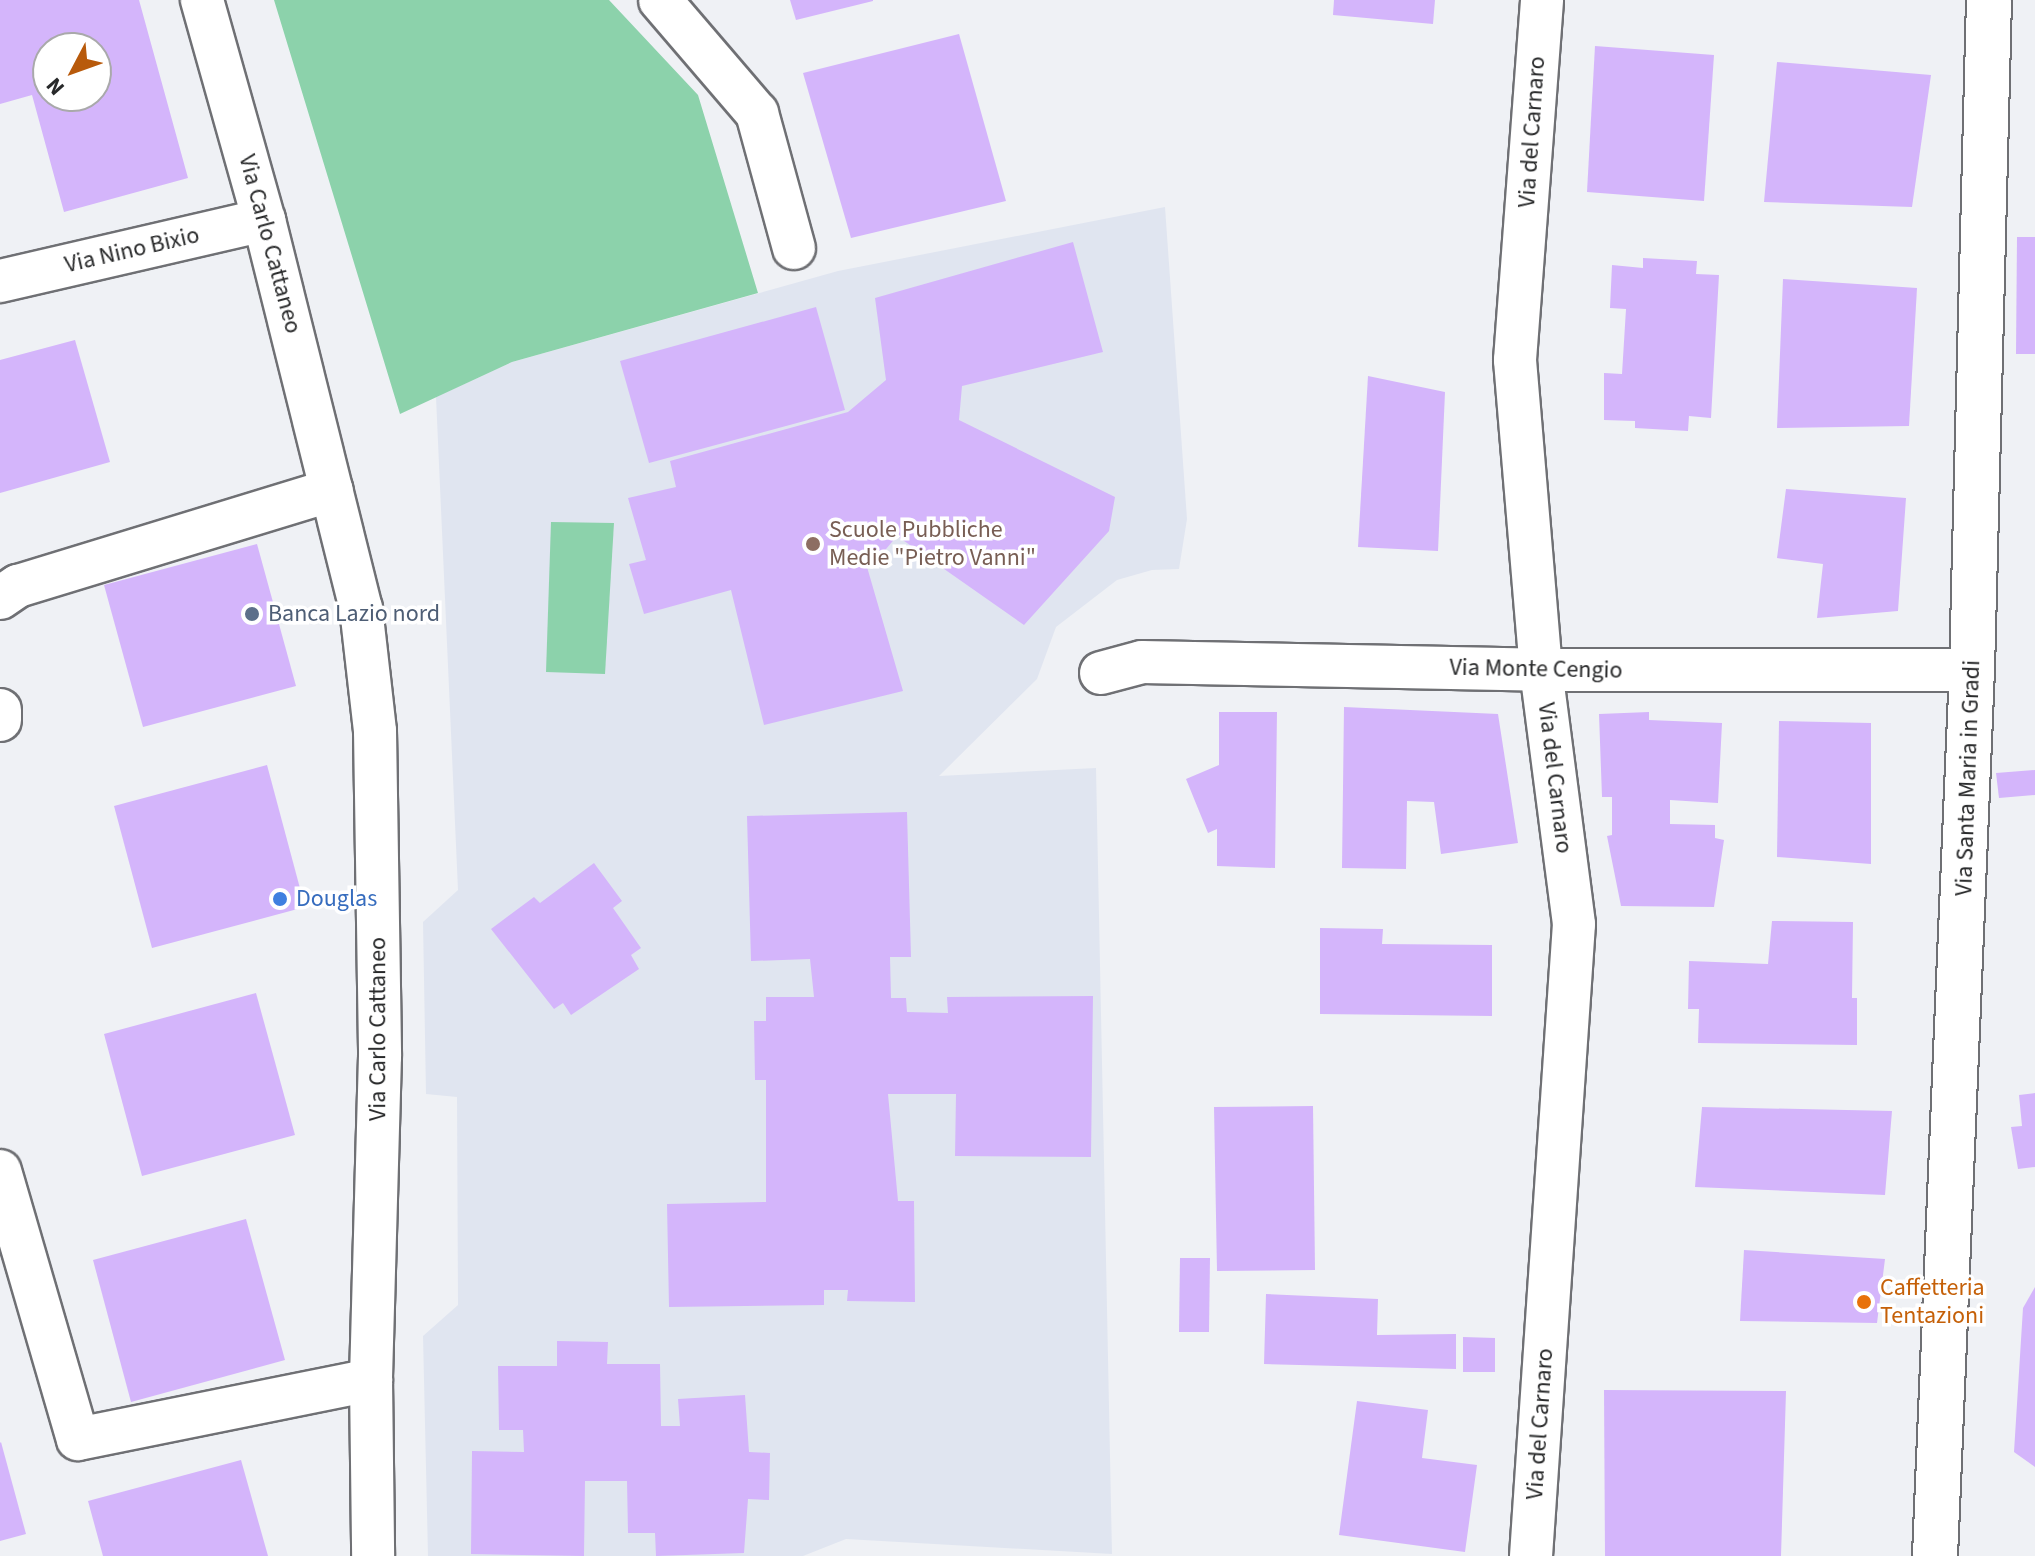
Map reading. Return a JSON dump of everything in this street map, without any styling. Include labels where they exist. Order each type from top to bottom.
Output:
[{"type":"main road","name":"Via Santa Maria in Gradi","points":[[1935,1556],[1972,670],[1989,0]]},
{"type":"street","name":"Via Carlo Cattaneo","points":[[202,0],[264,220],[361,608],[375,731],[380,1056],[371,1380],[373,1556]]},
{"type":"street","points":[[660,0],[757,113],[794,248]]},
{"type":"street","name":"Via del Carnaro","points":[[1531,1556],[1574,924],[1541,670],[1515,360],[1542,0]]},
{"type":"street","name":"Via Nino Bixio","points":[[0,281],[264,220]]},
{"type":"street","points":[[0,598],[18,586],[332,490]]},
{"type":"street","name":"Via Monte Cengio","points":[[1101,673],[1142,662],[1541,670],[1972,670]]},
{"type":"street","points":[[0,710],[0,720]]},
{"type":"street","points":[[0,1171],[78,1439],[371,1380]]},
{"type":"shaded area","points":[[1165,207],[1187,519],[1179,569],[1152,570],[1117,580],[1056,627],[1037,679],[939,776],[1096,768],[1112,1554],[846,1539],[803,1556],[428,1556],[423,1336],[458,1305],[457,1097],[426,1094],[423,922],[458,890],[436,397],[512,362],[838,271]]},
{"type":"green space","points":[[274,0],[609,0],[698,95],[758,293],[512,362],[400,414]]},
{"type":"green space","points":[[551,522],[614,523],[605,674],[546,672]]},
{"type":"building","points":[[0,0],[139,0],[188,178],[64,212],[37,112],[112,112],[112,32],[32,32],[32,95],[0,104]]},
{"type":"building","points":[[790,0],[873,0],[873,1],[796,20]]},
{"type":"building","points":[[1334,0],[1435,0],[1433,24],[1333,15]]},
{"type":"building","points":[[959,34],[1006,201],[851,238],[803,73]]},
{"type":"building","points":[[1595,46],[1714,55],[1704,201],[1587,192]]},
{"type":"building","points":[[1777,62],[1931,75],[1912,207],[1764,202]]},
{"type":"building","points":[[2017,237],[2035,237],[2035,354],[2016,354]]},
{"type":"building","points":[[1073,242],[1103,352],[962,386],[959,420],[1115,497],[1109,531],[1024,625],[897,536],[881,555],[865,560],[903,691],[764,725],[731,590],[644,614],[629,564],[646,560],[628,498],[676,487],[670,461],[848,412],[886,380],[875,298]]},
{"type":"building","points":[[1643,258],[1697,261],[1696,274],[1719,275],[1711,418],[1689,416],[1688,431],[1635,428],[1635,421],[1604,420],[1604,373],[1622,374],[1626,309],[1610,308],[1612,265],[1643,268]]},
{"type":"building","points":[[1783,279],[1917,288],[1909,426],[1777,428]]},
{"type":"building","points":[[816,307],[845,410],[649,463],[620,361]]},
{"type":"building","points":[[75,340],[110,462],[0,493],[0,360]]},
{"type":"building","points":[[1368,376],[1445,392],[1438,551],[1358,547]]},
{"type":"building","points":[[1786,489],[1906,498],[1898,611],[1817,618],[1823,564],[1777,558]]},
{"type":"building","points":[[257,544],[296,686],[143,727],[104,585]]},
{"type":"building","points":[[1344,707],[1498,714],[1518,843],[1441,854],[1434,802],[1407,801],[1406,869],[1342,868]]},
{"type":"building","points":[[1219,712],[1277,712],[1275,868],[1217,866],[1217,829],[1208,833],[1186,779],[1219,765]]},
{"type":"building","points":[[1649,712],[1649,720],[1722,723],[1718,803],[1670,800],[1670,824],[1715,825],[1715,838],[1724,840],[1714,907],[1621,906],[1607,836],[1612,835],[1612,797],[1602,797],[1599,714]]},
{"type":"building","points":[[1779,721],[1871,723],[1871,864],[1777,857]]},
{"type":"building","points":[[267,765],[305,907],[152,948],[114,806]]},
{"type":"building","points":[[2035,770],[2035,795],[1999,798],[1996,773]]},
{"type":"building","points":[[907,812],[911,957],[890,957],[891,998],[906,998],[907,1012],[948,1013],[947,997],[1093,996],[1091,1157],[955,1156],[956,1094],[888,1094],[898,1201],[914,1201],[915,1302],[847,1301],[848,1290],[824,1290],[824,1305],[669,1307],[667,1204],[766,1202],[766,1080],[755,1080],[754,1021],[766,1021],[766,997],[814,997],[810,959],[751,961],[747,816]]},
{"type":"building","points":[[594,863],[622,901],[613,908],[641,948],[631,955],[639,969],[571,1015],[563,1003],[554,1009],[491,929],[534,897],[540,903]]},
{"type":"building","points":[[1772,921],[1853,922],[1852,998],[1857,998],[1857,1045],[1698,1043],[1699,1009],[1688,1009],[1689,961],[1768,964]]},
{"type":"building","points":[[1320,928],[1383,929],[1382,944],[1492,945],[1492,1016],[1320,1014]]},
{"type":"building","points":[[256,993],[295,1135],[142,1176],[104,1034]]},
{"type":"building","points":[[2035,1093],[2035,1167],[2018,1169],[2011,1127],[2022,1126],[2019,1095]]},
{"type":"building","points":[[1313,1106],[1315,1270],[1217,1271],[1214,1107]]},
{"type":"building","points":[[1702,1107],[1892,1111],[1885,1195],[1695,1187]]},
{"type":"building","points":[[246,1219],[285,1360],[131,1402],[93,1260]]},
{"type":"building","points":[[1744,1250],[1885,1259],[1877,1323],[1740,1321]]},
{"type":"building","points":[[1180,1258],[1210,1258],[1209,1332],[1179,1332]]},
{"type":"building","points":[[2035,1287],[2035,1467],[2014,1452],[2023,1308]]},
{"type":"building","points":[[1266,1294],[1378,1299],[1377,1335],[1456,1334],[1456,1369],[1264,1364]]},
{"type":"building","points":[[1463,1337],[1495,1338],[1495,1372],[1463,1372]]},
{"type":"building","points":[[557,1341],[608,1342],[607,1364],[660,1364],[661,1426],[680,1426],[678,1399],[745,1395],[749,1452],[770,1453],[769,1500],[748,1499],[744,1553],[656,1556],[655,1533],[628,1533],[627,1481],[585,1481],[584,1556],[471,1554],[472,1451],[524,1452],[523,1430],[499,1430],[498,1366],[557,1366]]},
{"type":"building","points":[[1604,1390],[1786,1391],[1781,1556],[1605,1556]]},
{"type":"building","points":[[1357,1401],[1428,1410],[1422,1458],[1477,1465],[1465,1552],[1339,1535]]},
{"type":"building","points":[[0,1443],[26,1534],[0,1541]]},
{"type":"building","points":[[241,1460],[268,1556],[103,1556],[88,1501]]},
{"type":"place","name":"Scuole Pubbliche Medie \"Pietro Vanni\"","points":[[813,544]]},
{"type":"place","name":"Banca Lazio nord","points":[[252,614]]},
{"type":"place","name":"Douglas","points":[[280,899]]},
{"type":"place","name":"Caffetteria Tentazioni","points":[[1864,1302]]}]
